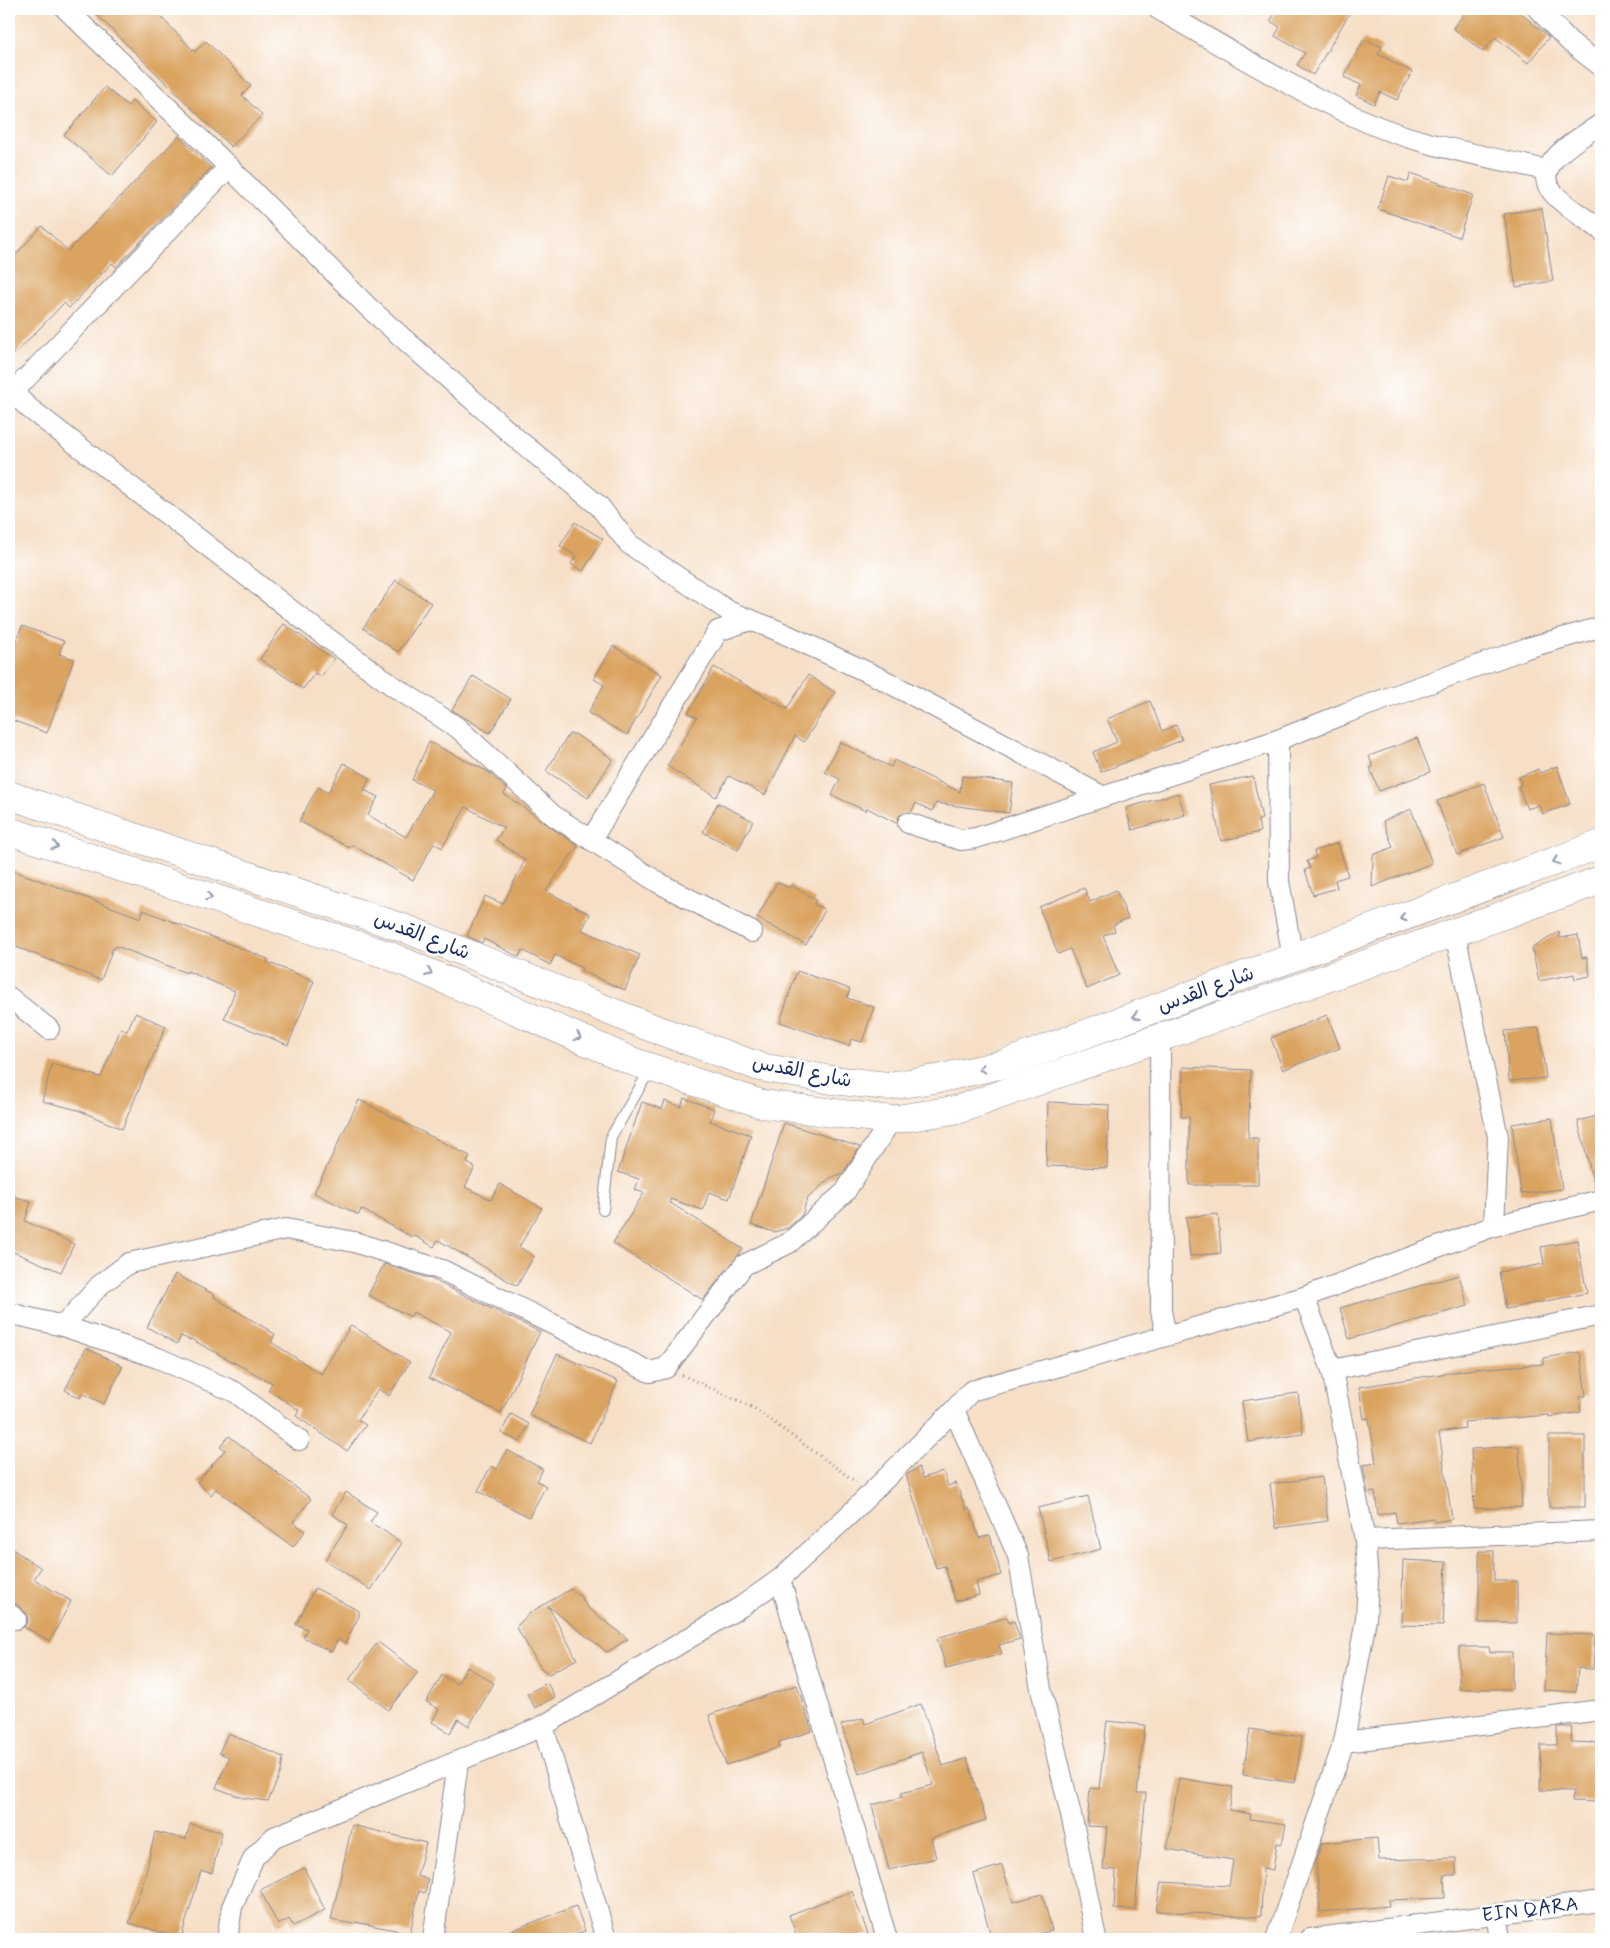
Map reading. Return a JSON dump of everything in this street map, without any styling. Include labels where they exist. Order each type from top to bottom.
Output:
[{"type":"main road","name":"شارع القدس","points":[[9,795],[409,930],[648,1026],[760,1067],[832,1080],[888,1086],[941,1078],[1004,1064],[1601,844]]},
{"type":"main road","name":"شارع القدس","points":[[9,831],[388,956],[651,1067],[762,1104],[890,1120],[960,1109],[1601,880]]},
{"type":"main road","points":[[1450,901],[1455,932]]},
{"type":"main road","points":[[388,956],[409,930]]},
{"type":"street","points":[[66,9],[229,167],[370,309],[517,439],[599,506],[630,544],[730,612],[880,678],[1102,796]]},
{"type":"street","points":[[1158,9],[1274,76],[1370,123],[1434,144],[1546,170]]},
{"type":"street","points":[[1538,9],[1570,42],[1601,66]]},
{"type":"street","points":[[1601,124],[1558,155],[1546,170],[1546,181],[1554,194],[1601,230]]},
{"type":"street","points":[[229,167],[11,390],[28,408],[318,631],[392,686],[458,728],[554,816],[659,883],[752,932]]},
{"type":"street","points":[[591,840],[718,631],[750,620]]},
{"type":"street","points":[[908,823],[961,840],[976,838],[1278,740],[1346,713],[1527,648],[1601,628]]},
{"type":"street","points":[[1278,740],[1279,881],[1293,958]]},
{"type":"street","points":[[1455,932],[1498,1138],[1494,1226]]},
{"type":"street","points":[[9,997],[49,1029]]},
{"type":"street","points":[[1160,1036],[1161,1311],[1166,1335]]},
{"type":"street","points":[[63,1326],[100,1284],[129,1263],[286,1229],[354,1242],[442,1270],[650,1372],[666,1368],[744,1265],[789,1243],[845,1192],[890,1120]]},
{"type":"street","points":[[227,1939],[232,1907],[254,1857],[274,1837],[458,1763],[543,1726],[742,1606],[780,1579],[871,1493],[971,1391],[1304,1297],[1494,1226],[1601,1200]]},
{"type":"street","points":[[1276,1939],[1344,1742],[1366,1619],[1368,1582],[1365,1540],[1332,1370],[1304,1297]]},
{"type":"street","points":[[9,1313],[63,1326],[158,1358],[235,1392],[299,1440]]},
{"type":"street","points":[[1332,1370],[1601,1315]]},
{"type":"street","points":[[954,1410],[1018,1556],[1041,1689],[1058,1755],[1096,1939]]},
{"type":"street","points":[[1365,1540],[1601,1531]]},
{"type":"street","points":[[780,1579],[887,1939]]},
{"type":"street","points":[[1344,1742],[1601,1710]]},
{"type":"street","points":[[543,1726],[606,1939]]},
{"type":"street","points":[[433,1939],[458,1763]]},
{"type":"street","name":"EIN QARA","points":[[1310,1939],[1601,1901]]},
{"type":"street","points":[[1496,1914],[1500,1939]]},
{"type":"lane","points":[[602,1210],[611,1136],[651,1067]]},
{"type":"path","points":[[666,1368],[752,1407],[871,1493]]},
{"type":"building","points":[[91,9],[153,9],[195,52],[206,41],[251,86],[242,95],[262,115],[231,147]]},
{"type":"building","points":[[1278,9],[1352,9],[1313,75],[1297,65],[1305,53],[1275,36],[1280,27],[1270,21]]},
{"type":"building","points":[[1468,9],[1516,9],[1549,37],[1528,63],[1495,37],[1483,52],[1453,28]]},
{"type":"building","points":[[1364,39],[1382,47],[1378,54],[1412,72],[1397,100],[1380,92],[1374,104],[1356,95],[1361,85],[1344,77]]},
{"type":"building","points":[[105,87],[128,106],[132,101],[157,122],[112,176],[64,135]]},
{"type":"building","points":[[179,136],[211,168],[116,267],[112,263],[69,308],[64,303],[9,360],[9,262],[42,226],[68,251]]},
{"type":"building","points":[[1411,173],[1473,195],[1459,237],[1378,209],[1389,176],[1408,182]]},
{"type":"building","points":[[1542,208],[1553,281],[1516,287],[1504,214]]},
{"type":"building","points":[[575,522],[603,539],[583,571],[571,564],[576,556],[560,546]]},
{"type":"building","points":[[396,580],[431,603],[398,652],[363,628]]},
{"type":"building","points":[[284,624],[334,659],[321,677],[315,673],[303,689],[260,659]]},
{"type":"building","points":[[22,626],[64,641],[59,654],[74,659],[47,733],[9,719],[9,641],[15,644]]},
{"type":"building","points":[[613,646],[662,675],[627,735],[588,713],[604,685],[594,679]]},
{"type":"building","points":[[714,667],[787,709],[808,675],[835,692],[804,742],[795,736],[765,795],[729,776],[716,797],[667,766],[697,718],[688,713]]},
{"type":"building","points":[[473,676],[511,699],[490,733],[452,710]]},
{"type":"building","points":[[1150,701],[1162,731],[1176,725],[1182,740],[1101,772],[1093,752],[1117,742],[1107,719]]},
{"type":"building","points":[[569,734],[575,734],[613,759],[588,798],[546,771]]},
{"type":"building","points":[[1417,738],[1430,772],[1379,791],[1370,768],[1373,767],[1369,756]]},
{"type":"building","points":[[429,742],[487,771],[507,789],[504,794],[578,846],[546,891],[590,914],[582,930],[640,955],[625,990],[581,971],[582,968],[555,955],[550,965],[522,950],[519,957],[484,939],[482,943],[467,936],[485,896],[503,904],[525,860],[496,840],[504,828],[466,807],[442,848],[434,843],[413,880],[352,845],[350,848],[299,821],[318,787],[328,793],[344,763],[370,778],[364,790],[378,797],[368,815],[406,837],[433,790],[412,780]]},
{"type":"building","points":[[840,742],[891,767],[894,760],[960,792],[962,776],[1013,783],[1009,813],[936,803],[932,811],[916,803],[911,812],[900,815],[896,823],[867,808],[866,811],[832,795],[840,779],[825,772]]},
{"type":"building","points":[[1557,766],[1570,804],[1543,814],[1539,805],[1527,809],[1518,786],[1521,785],[1519,777],[1538,769],[1540,773]]},
{"type":"building","points":[[1253,776],[1262,819],[1258,820],[1260,832],[1221,841],[1209,785]]},
{"type":"building","points":[[1484,783],[1504,837],[1457,855],[1437,801]]},
{"type":"building","points":[[1178,793],[1185,815],[1132,830],[1126,808]]},
{"type":"building","points":[[718,803],[753,821],[738,850],[703,832]]},
{"type":"building","points":[[1411,809],[1432,863],[1372,887],[1373,855],[1393,847],[1383,821]]},
{"type":"building","points":[[1338,843],[1348,876],[1335,880],[1337,888],[1313,895],[1305,870],[1310,868],[1307,861],[1316,858],[1314,851]]},
{"type":"building","points":[[9,869],[141,918],[143,910],[268,959],[267,962],[314,981],[288,1045],[224,1019],[235,991],[187,971],[187,973],[116,946],[115,949],[113,948],[101,980],[9,944]]},
{"type":"building","points":[[777,882],[789,888],[791,885],[816,900],[814,904],[825,910],[806,945],[757,918]]},
{"type":"building","points":[[1084,888],[1090,902],[1116,890],[1128,918],[1113,925],[1115,931],[1103,936],[1119,975],[1087,989],[1070,949],[1058,954],[1039,907]]},
{"type":"building","points":[[1559,932],[1560,938],[1578,935],[1582,958],[1587,957],[1590,976],[1575,979],[1574,974],[1539,981],[1532,948]]},
{"type":"building","points":[[797,971],[850,989],[847,998],[874,1007],[862,1042],[851,1039],[849,1046],[780,1022]]},
{"type":"building","points":[[135,1013],[166,1026],[122,1129],[78,1110],[42,1101],[52,1064],[101,1077],[121,1028],[127,1031]]},
{"type":"building","points":[[1327,1015],[1340,1048],[1283,1070],[1271,1038]]},
{"type":"building","points":[[1539,1028],[1546,1078],[1509,1081],[1505,1031]]},
{"type":"building","points":[[1183,1067],[1251,1070],[1248,1138],[1258,1138],[1258,1185],[1189,1185],[1189,1117],[1181,1117]]},
{"type":"building","points":[[684,1098],[714,1109],[710,1121],[751,1135],[729,1199],[709,1192],[703,1210],[670,1199],[669,1202],[743,1249],[703,1300],[613,1243],[644,1193],[635,1190],[639,1179],[618,1172],[642,1102],[662,1109],[665,1101],[681,1107]]},
{"type":"building","points":[[359,1100],[470,1156],[467,1163],[475,1167],[465,1187],[491,1200],[500,1184],[542,1208],[519,1247],[534,1256],[517,1286],[438,1240],[434,1247],[361,1209],[359,1215],[314,1193]]},
{"type":"building","points":[[1048,1102],[1109,1105],[1107,1168],[1046,1166]]},
{"type":"building","points":[[1601,1115],[1601,1188],[1595,1189],[1578,1121]]},
{"type":"building","points":[[1552,1118],[1562,1189],[1521,1194],[1512,1124]]},
{"type":"building","points":[[784,1123],[860,1147],[843,1173],[830,1178],[807,1199],[802,1215],[788,1228],[774,1232],[751,1225]]},
{"type":"building","points":[[9,1195],[31,1201],[25,1221],[74,1244],[61,1272],[9,1250]]},
{"type":"building","points":[[1218,1214],[1221,1253],[1190,1256],[1186,1217]]},
{"type":"building","points":[[1577,1240],[1587,1293],[1506,1309],[1499,1272],[1544,1264],[1541,1247]]},
{"type":"building","points":[[384,1264],[431,1279],[540,1332],[501,1413],[429,1378],[451,1332],[413,1312],[411,1317],[368,1295]]},
{"type":"building","points":[[175,1274],[215,1295],[214,1297],[275,1334],[271,1342],[321,1374],[351,1325],[410,1362],[389,1396],[378,1389],[358,1420],[366,1425],[347,1451],[296,1416],[299,1410],[268,1390],[272,1383],[191,1339],[181,1336],[177,1344],[147,1327]]},
{"type":"building","points":[[1459,1275],[1468,1306],[1349,1339],[1340,1308]]},
{"type":"building","points":[[86,1348],[123,1366],[104,1404],[82,1393],[80,1398],[65,1390]]},
{"type":"building","points":[[1580,1352],[1586,1396],[1579,1397],[1581,1412],[1549,1417],[1549,1415],[1464,1422],[1465,1428],[1439,1432],[1452,1519],[1434,1522],[1433,1518],[1397,1523],[1395,1512],[1378,1515],[1375,1492],[1368,1493],[1363,1465],[1376,1463],[1369,1418],[1364,1419],[1359,1387],[1473,1369],[1544,1364],[1544,1358]]},
{"type":"building","points":[[557,1354],[618,1381],[590,1443],[529,1415]]},
{"type":"building","points":[[1298,1393],[1303,1434],[1248,1442],[1242,1401]]},
{"type":"building","points":[[511,1414],[529,1424],[520,1442],[501,1433]]},
{"type":"building","points":[[229,1436],[311,1499],[293,1522],[305,1531],[293,1547],[216,1489],[211,1495],[197,1482],[225,1450],[220,1447]]},
{"type":"building","points":[[1549,1436],[1585,1436],[1585,1507],[1549,1507]]},
{"type":"building","points":[[1519,1446],[1522,1507],[1474,1509],[1471,1449]]},
{"type":"building","points":[[507,1450],[543,1469],[537,1481],[546,1486],[529,1517],[478,1491],[491,1466],[497,1469]]},
{"type":"building","points":[[919,1467],[923,1478],[943,1471],[948,1486],[956,1483],[966,1510],[969,1508],[979,1538],[990,1535],[1001,1575],[976,1582],[979,1595],[955,1601],[945,1566],[936,1568],[906,1475]]},
{"type":"building","points":[[1322,1477],[1328,1521],[1276,1528],[1270,1484]]},
{"type":"building","points":[[346,1492],[377,1512],[370,1522],[402,1543],[371,1590],[325,1560],[348,1525],[332,1514]]},
{"type":"building","points":[[1088,1496],[1101,1549],[1051,1562],[1038,1508]]},
{"type":"building","points":[[9,1547],[41,1568],[34,1579],[71,1601],[50,1641],[24,1627],[28,1621],[27,1614],[16,1604],[9,1602]]},
{"type":"building","points":[[1479,1551],[1494,1551],[1494,1581],[1517,1581],[1517,1623],[1479,1623]]},
{"type":"building","points":[[1403,1560],[1446,1562],[1443,1626],[1401,1625]]},
{"type":"building","points":[[315,1588],[359,1611],[359,1616],[345,1643],[338,1639],[331,1652],[303,1637],[307,1629],[296,1624]]},
{"type":"building","points":[[571,1589],[581,1597],[587,1607],[628,1639],[607,1652],[548,1606],[577,1659],[549,1674],[541,1668],[516,1627],[531,1612]]},
{"type":"building","points":[[1007,1617],[1009,1623],[1014,1621],[1020,1639],[999,1645],[1002,1654],[946,1668],[937,1638]]},
{"type":"building","points":[[1547,1633],[1595,1635],[1593,1669],[1578,1668],[1576,1692],[1544,1690]]},
{"type":"building","points":[[378,1642],[418,1672],[388,1710],[349,1680]]},
{"type":"building","points":[[1459,1647],[1489,1647],[1490,1652],[1512,1652],[1512,1689],[1459,1689]]},
{"type":"building","points":[[467,1667],[494,1683],[469,1726],[458,1719],[450,1733],[432,1722],[439,1709],[426,1702],[442,1675],[457,1684]]},
{"type":"building","points":[[547,1683],[555,1697],[535,1708],[527,1694]]},
{"type":"building","points":[[797,1685],[812,1731],[779,1742],[780,1747],[726,1765],[709,1715]]},
{"type":"building","points":[[921,1704],[943,1766],[967,1758],[986,1820],[931,1838],[936,1858],[889,1870],[872,1805],[902,1797],[901,1793],[933,1785],[922,1752],[859,1774],[841,1725],[863,1718],[865,1724]]},
{"type":"building","points":[[1107,1721],[1145,1725],[1137,1793],[1146,1793],[1135,1910],[1114,1909],[1116,1870],[1103,1869],[1107,1827],[1087,1826],[1090,1788],[1099,1789]]},
{"type":"building","points":[[1557,1727],[1572,1727],[1571,1742],[1597,1743],[1596,1765],[1601,1765],[1601,1802],[1572,1801],[1573,1791],[1540,1790],[1541,1745],[1557,1745]]},
{"type":"building","points":[[1250,1729],[1302,1737],[1295,1783],[1243,1775]]},
{"type":"building","points":[[228,1733],[283,1757],[281,1772],[268,1801],[244,1798],[216,1788],[229,1757],[219,1753]]},
{"type":"building","points":[[1179,1778],[1233,1787],[1229,1810],[1251,1814],[1250,1819],[1286,1824],[1282,1844],[1277,1843],[1273,1870],[1263,1868],[1261,1917],[1156,1911],[1161,1882],[1229,1886],[1233,1860],[1167,1849]]},
{"type":"building","points":[[190,1824],[222,1832],[212,1873],[201,1871],[181,1938],[129,1923],[145,1876],[155,1832],[186,1839]]},
{"type":"building","points":[[352,1825],[426,1843],[417,1876],[428,1879],[425,1893],[419,1891],[410,1933],[355,1922],[354,1924],[331,1920]]},
{"type":"building","points":[[1377,1838],[1379,1860],[1456,1858],[1456,1875],[1444,1875],[1445,1898],[1388,1900],[1389,1906],[1320,1912],[1316,1860],[1322,1843]]},
{"type":"building","points":[[1002,1865],[1013,1902],[1042,1894],[1052,1930],[1022,1939],[992,1939],[973,1874]]},
{"type":"building","points":[[304,1868],[325,1910],[293,1926],[289,1919],[278,1925],[260,1890]]},
{"type":"building","points":[[852,1891],[868,1934],[854,1939],[798,1939],[789,1915]]},
{"type":"building","points":[[576,1906],[585,1931],[575,1934],[577,1939],[489,1939]]}]
